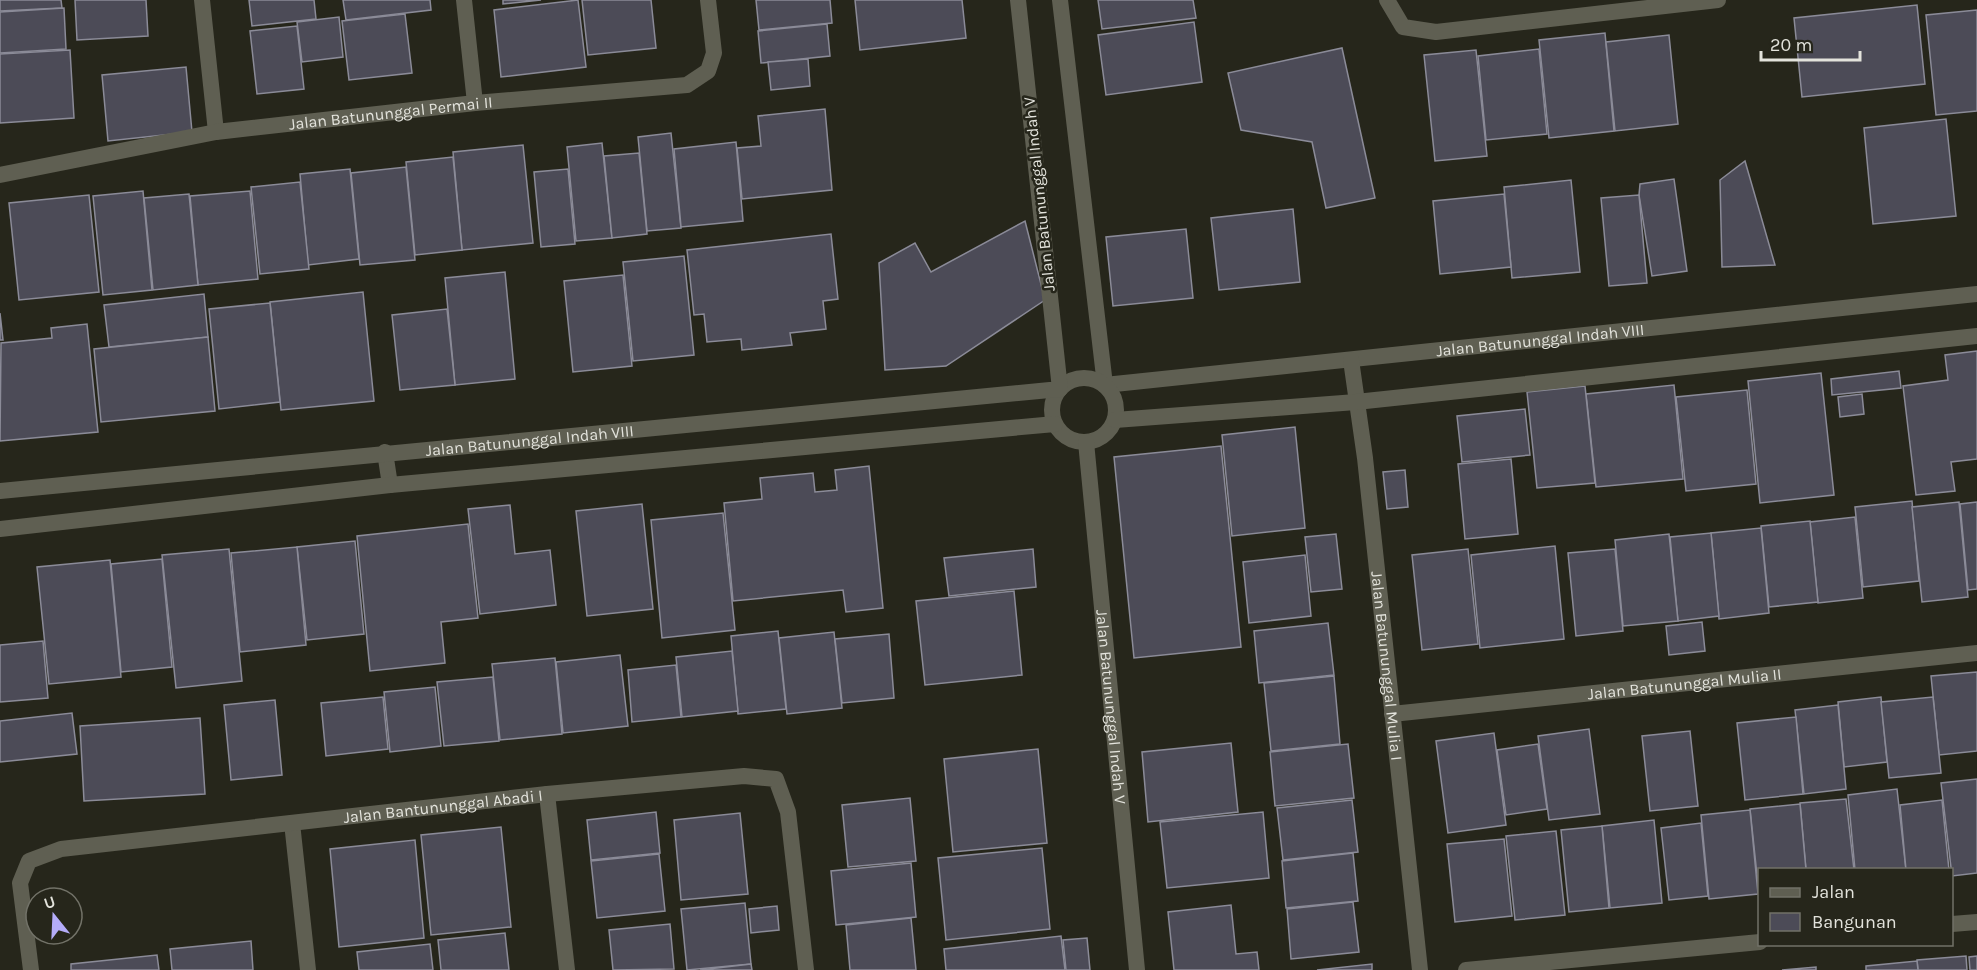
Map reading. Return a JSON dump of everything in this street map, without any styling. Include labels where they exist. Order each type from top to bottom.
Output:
[{"type":"street","points":[[202,0],[216,132]]},
{"type":"street","points":[[464,0],[475,103]]},
{"type":"street","name":"Jalan Batununggal Permai II","points":[[0,175],[216,132],[475,103],[687,85],[708,71],[714,53],[708,0]]},
{"type":"street","name":"Jalan Batununggal Indah V","points":[[1018,0],[1060,389]]},
{"type":"street","points":[[1060,0],[1105,386]]},
{"type":"street","points":[[1387,0],[1403,27],[1436,32],[1718,0]]},
{"type":"street","name":"Jalan Batununggal Indah VIII","points":[[1105,386],[1977,294]]},
{"type":"street","points":[[1115,420],[1356,402],[1977,336]]},
{"type":"street","name":"Jalan Batununggal Mulia I","points":[[1351,360],[1420,970]]},
{"type":"street","points":[[1082,379],[1094,380],[1105,386],[1116,408],[1115,420],[1108,431],[1098,439],[1086,442],[1062,434],[1055,424],[1052,412],[1060,389],[1070,382],[1082,379]]},
{"type":"street","name":"Jalan Batununggal Indah VIII","points":[[0,491],[385,452],[1060,389]]},
{"type":"street","name":"Jalan Batununggal Indah VIII","points":[[0,529],[390,485],[1055,424]]},
{"type":"street","name":"Jalan Batununggal Indah V","points":[[1086,442],[1137,970]]},
{"type":"street","points":[[385,452],[390,485]]},
{"type":"street","name":"Jalan Batununggal Mulia II","points":[[1392,714],[1977,653]]},
{"type":"street","name":"Jalan Bantununggal Abadi I","points":[[31,970],[20,883],[29,861],[61,849],[548,794],[744,776],[776,779],[788,812],[806,970]]},
{"type":"street","points":[[548,794],[567,970]]},
{"type":"street","points":[[292,823],[308,970]]},
{"type":"street","points":[[1953,924],[1977,922]]},
{"type":"street","points":[[1466,970],[1758,942]]},
{"type":"building","points":[[0,0],[61,0],[62,8],[0,11]]},
{"type":"building","points":[[75,0],[146,0],[148,36],[77,40]]},
{"type":"building","points":[[249,0],[314,0],[316,19],[252,26]]},
{"type":"building","points":[[343,0],[430,0],[431,10],[346,20]]},
{"type":"building","points":[[503,0],[541,0],[503,4]]},
{"type":"building","points":[[578,0],[586,67],[501,77],[494,10]]},
{"type":"building","points":[[582,0],[651,0],[656,48],[588,55]]},
{"type":"building","points":[[756,0],[830,0],[832,23],[759,30]]},
{"type":"building","points":[[855,0],[962,0],[966,38],[860,50]]},
{"type":"building","points":[[1098,0],[1193,0],[1196,18],[1102,29]]},
{"type":"building","points":[[1917,5],[1925,84],[1802,97],[1794,18]]},
{"type":"building","points":[[64,8],[66,49],[0,53],[0,12]]},
{"type":"building","points":[[1977,10],[1977,111],[1936,115],[1926,15]]},
{"type":"building","points":[[405,14],[412,73],[349,80],[342,21]]},
{"type":"building","points":[[339,17],[343,57],[302,62],[297,22]]},
{"type":"building","points":[[1194,22],[1202,82],[1106,95],[1098,35]]},
{"type":"building","points":[[827,24],[830,56],[761,63],[758,31]]},
{"type":"building","points":[[297,26],[304,89],[257,94],[250,31]]},
{"type":"building","points":[[1605,33],[1614,131],[1549,138],[1539,40]]},
{"type":"building","points":[[1669,35],[1678,124],[1615,131],[1606,42]]},
{"type":"building","points":[[1342,48],[1375,198],[1326,208],[1312,142],[1241,130],[1228,73]]},
{"type":"building","points":[[1539,49],[1547,134],[1486,140],[1478,56]]},
{"type":"building","points":[[70,50],[74,118],[0,123],[0,54]]},
{"type":"building","points":[[1476,50],[1487,156],[1435,161],[1424,55]]},
{"type":"building","points":[[808,59],[810,86],[771,90],[768,62]]},
{"type":"building","points":[[186,67],[192,132],[108,141],[102,75]]},
{"type":"building","points":[[825,109],[832,190],[742,199],[737,148],[761,146],[758,116]]},
{"type":"building","points":[[1946,119],[1956,216],[1873,224],[1864,128]]},
{"type":"building","points":[[671,133],[681,228],[647,231],[638,137]]},
{"type":"building","points":[[736,142],[743,221],[681,227],[674,149]]},
{"type":"building","points":[[602,143],[612,238],[576,241],[567,147]]},
{"type":"building","points":[[523,145],[533,243],[462,250],[453,152]]},
{"type":"building","points":[[639,153],[647,234],[612,238],[604,156]]},
{"type":"building","points":[[453,157],[462,250],[415,255],[406,162]]},
{"type":"building","points":[[1745,161],[1775,265],[1722,267],[1720,180]]},
{"type":"building","points":[[406,167],[415,260],[360,265],[351,173]]},
{"type":"building","points":[[350,169],[359,259],[308,265],[300,174]]},
{"type":"building","points":[[568,169],[575,244],[541,247],[534,172]]},
{"type":"building","points":[[1674,179],[1687,271],[1652,276],[1639,195],[1640,184]]},
{"type":"building","points":[[1571,180],[1580,272],[1512,278],[1504,187]]},
{"type":"building","points":[[300,182],[309,269],[260,274],[251,187]]},
{"type":"building","points":[[143,191],[152,290],[103,295],[93,196]]},
{"type":"building","points":[[250,191],[258,279],[198,285],[190,196]]},
{"type":"building","points":[[189,194],[198,285],[153,290],[144,198]]},
{"type":"building","points":[[1504,194],[1511,267],[1440,274],[1433,201]]},
{"type":"building","points":[[89,195],[99,292],[19,300],[9,203]]},
{"type":"building","points":[[1639,195],[1647,283],[1609,286],[1601,198]]},
{"type":"building","points":[[1293,209],[1300,282],[1219,290],[1211,218]]},
{"type":"building","points":[[1025,221],[1045,300],[946,366],[885,370],[879,263],[915,243],[931,272]]},
{"type":"building","points":[[1186,229],[1193,298],[1113,306],[1106,237]]},
{"type":"building","points":[[831,234],[838,299],[823,301],[826,329],[790,333],[792,345],[742,350],[741,339],[707,342],[704,314],[694,315],[687,250]]},
{"type":"building","points":[[684,256],[694,355],[633,361],[623,262]]},
{"type":"building","points":[[505,272],[515,379],[455,385],[445,278]]},
{"type":"building","points":[[623,275],[632,366],[573,372],[564,281]]},
{"type":"building","points":[[363,292],[374,401],[281,410],[270,302]]},
{"type":"building","points":[[204,294],[208,337],[109,347],[104,305]]},
{"type":"building","points":[[270,303],[280,402],[219,409],[209,309]]},
{"type":"building","points":[[447,309],[455,385],[400,390],[392,315]]},
{"type":"building","points":[[0,313],[3,340],[0,340]]},
{"type":"building","points":[[87,324],[98,432],[0,441],[1,343],[52,338],[51,328]]},
{"type":"building","points":[[208,337],[215,411],[101,422],[94,349]]},
{"type":"building","points":[[1977,351],[1977,459],[1951,462],[1955,491],[1916,495],[1903,386],[1948,380],[1945,355]]},
{"type":"building","points":[[1899,371],[1901,388],[1832,395],[1831,379]]},
{"type":"building","points":[[1821,373],[1834,495],[1760,503],[1748,381]]},
{"type":"building","points":[[1674,385],[1683,479],[1596,487],[1586,394]]},
{"type":"building","points":[[1585,386],[1595,483],[1537,488],[1527,392]]},
{"type":"building","points":[[1747,390],[1756,484],[1686,491],[1676,397]]},
{"type":"building","points":[[1862,394],[1864,414],[1840,417],[1838,397]]},
{"type":"building","points":[[1525,409],[1530,455],[1462,462],[1457,416]]},
{"type":"building","points":[[1295,427],[1305,528],[1232,536],[1222,435]]},
{"type":"building","points":[[1221,446],[1241,647],[1134,658],[1114,457]]},
{"type":"building","points":[[1511,459],[1518,534],[1465,539],[1458,464]]},
{"type":"building","points":[[869,466],[883,608],[846,612],[843,590],[733,601],[724,503],[762,499],[760,478],[813,473],[815,492],[837,490],[835,470]]},
{"type":"building","points":[[1405,470],[1408,507],[1387,509],[1383,472]]},
{"type":"building","points":[[1912,501],[1919,581],[1863,587],[1855,507]]},
{"type":"building","points":[[1959,502],[1968,597],[1922,602],[1912,507]]},
{"type":"building","points":[[1977,502],[1977,589],[1968,590],[1960,504]]},
{"type":"building","points":[[642,504],[653,609],[587,616],[576,511]]},
{"type":"building","points":[[510,505],[515,554],[550,550],[556,605],[480,614],[468,509]]},
{"type":"building","points":[[723,513],[735,630],[662,638],[651,520]]},
{"type":"building","points":[[1855,517],[1863,598],[1818,603],[1810,522]]},
{"type":"building","points":[[1810,521],[1818,602],[1769,607],[1761,526]]},
{"type":"building","points":[[468,524],[478,618],[441,622],[445,663],[370,671],[357,536]]},
{"type":"building","points":[[1761,528],[1769,613],[1719,619],[1711,533]]},
{"type":"building","points":[[1711,533],[1719,616],[1678,621],[1670,537]]},
{"type":"building","points":[[1336,534],[1342,589],[1311,592],[1305,537]]},
{"type":"building","points":[[1669,534],[1678,621],[1623,626],[1615,540]]},
{"type":"building","points":[[355,541],[364,634],[307,640],[297,547]]},
{"type":"building","points":[[1555,546],[1564,639],[1480,648],[1471,555]]},
{"type":"building","points":[[297,547],[306,645],[240,652],[231,553]]},
{"type":"building","points":[[229,549],[242,681],[176,688],[162,555]]},
{"type":"building","points":[[1033,549],[1036,587],[949,596],[944,558]]},
{"type":"building","points":[[1468,549],[1478,644],[1422,650],[1412,555]]},
{"type":"building","points":[[1615,549],[1623,631],[1576,636],[1568,553]]},
{"type":"building","points":[[1305,555],[1311,616],[1249,623],[1243,562]]},
{"type":"building","points":[[162,559],[172,667],[121,672],[111,564]]},
{"type":"building","points":[[110,560],[121,677],[49,684],[37,567]]},
{"type":"building","points":[[1014,591],[1022,675],[925,685],[916,601]]},
{"type":"building","points":[[1702,622],[1705,651],[1669,655],[1666,626]]},
{"type":"building","points":[[1328,623],[1334,675],[1259,683],[1254,631]]},
{"type":"building","points":[[778,631],[786,709],[738,714],[731,636]]},
{"type":"building","points":[[834,632],[842,708],[787,714],[779,638]]},
{"type":"building","points":[[889,634],[894,698],[842,703],[835,639]]},
{"type":"building","points":[[43,641],[48,698],[0,702],[0,645]]},
{"type":"building","points":[[732,651],[738,711],[682,717],[676,657]]},
{"type":"building","points":[[620,655],[628,726],[563,733],[556,662]]},
{"type":"building","points":[[555,658],[562,734],[500,740],[492,664]]},
{"type":"building","points":[[676,665],[681,717],[632,722],[628,670]]},
{"type":"building","points":[[1977,672],[1977,751],[1939,755],[1931,676]]},
{"type":"building","points":[[1334,676],[1340,744],[1271,751],[1264,683]]},
{"type":"building","points":[[493,677],[499,741],[444,746],[437,682]]},
{"type":"building","points":[[435,687],[441,746],[390,752],[384,692]]},
{"type":"building","points":[[383,697],[388,749],[326,756],[321,703]]},
{"type":"building","points":[[1881,697],[1887,762],[1844,767],[1838,702]]},
{"type":"building","points":[[1933,697],[1941,773],[1889,778],[1881,702]]},
{"type":"building","points":[[275,700],[282,775],[231,780],[224,705]]},
{"type":"building","points":[[1838,705],[1846,789],[1804,794],[1795,710]]},
{"type":"building","points":[[72,713],[77,754],[0,762],[0,721]]},
{"type":"building","points":[[1796,717],[1803,794],[1745,800],[1737,723]]},
{"type":"building","points":[[200,718],[205,794],[84,801],[80,726]]},
{"type":"building","points":[[1589,729],[1600,814],[1549,820],[1538,736]]},
{"type":"building","points":[[1690,731],[1698,806],[1650,811],[1642,736]]},
{"type":"building","points":[[1494,733],[1506,825],[1448,833],[1436,741]]},
{"type":"building","points":[[1231,743],[1238,812],[1148,822],[1142,752]]},
{"type":"building","points":[[1348,744],[1354,798],[1275,806],[1270,752]]},
{"type":"building","points":[[1538,744],[1547,809],[1506,815],[1497,750]]},
{"type":"building","points":[[1038,749],[1047,843],[953,852],[944,759]]},
{"type":"building","points":[[1977,779],[1977,873],[1953,876],[1941,783]]},
{"type":"building","points":[[1897,789],[1906,868],[1855,868],[1848,795]]},
{"type":"building","points":[[910,798],[916,861],[848,867],[842,805]]},
{"type":"building","points":[[1846,799],[1854,868],[1806,868],[1800,803]]},
{"type":"building","points":[[1352,800],[1358,852],[1283,860],[1277,808]]},
{"type":"building","points":[[1942,800],[1949,868],[1906,868],[1900,805]]},
{"type":"building","points":[[1800,804],[1806,868],[1758,868],[1758,885],[1750,809]]},
{"type":"building","points":[[1750,810],[1758,894],[1709,899],[1701,815]]},
{"type":"building","points":[[656,812],[660,853],[591,860],[587,820]]},
{"type":"building","points":[[1263,812],[1269,878],[1167,888],[1160,822]]},
{"type":"building","points":[[740,813],[748,894],[681,900],[674,820]]},
{"type":"building","points":[[1654,820],[1662,903],[1610,908],[1602,826]]},
{"type":"building","points":[[1701,823],[1708,896],[1669,900],[1661,828]]},
{"type":"building","points":[[1602,826],[1609,908],[1569,912],[1561,830]]},
{"type":"building","points":[[501,827],[511,927],[431,935],[421,835]]},
{"type":"building","points":[[1556,831],[1565,915],[1515,920],[1506,836]]},
{"type":"building","points":[[1504,839],[1512,916],[1455,922],[1447,844]]},
{"type":"building","points":[[415,840],[424,938],[339,947],[330,849]]},
{"type":"building","points":[[1042,848],[1050,929],[946,940],[938,858]]},
{"type":"building","points":[[1353,853],[1358,901],[1286,908],[1282,861]]},
{"type":"building","points":[[659,854],[665,911],[597,918],[591,861]]},
{"type":"building","points":[[911,863],[916,917],[836,925],[831,871]]},
{"type":"building","points":[[1353,902],[1359,952],[1291,959],[1287,909]]},
{"type":"building","points":[[745,903],[751,964],[687,970],[681,909]]},
{"type":"building","points":[[1231,905],[1236,954],[1257,952],[1259,970],[1174,970],[1168,912]]},
{"type":"building","points":[[777,906],[779,930],[751,933],[749,909]]},
{"type":"building","points":[[911,918],[916,970],[850,970],[846,925]]},
{"type":"building","points":[[670,924],[674,969],[613,970],[609,930]]},
{"type":"building","points":[[505,933],[509,970],[441,970],[438,940]]},
{"type":"building","points":[[1061,936],[1065,970],[946,970],[944,949]]},
{"type":"building","points":[[1087,938],[1090,970],[1066,970],[1063,940]]},
{"type":"building","points":[[251,941],[253,970],[172,970],[170,949]]},
{"type":"building","points":[[430,944],[433,970],[359,970],[357,952]]},
{"type":"building","points":[[157,955],[159,970],[71,970],[71,964]]},
{"type":"building","points":[[1966,956],[1967,970],[1918,970],[1917,960]]},
{"type":"building","points":[[1977,956],[1977,970],[1970,970],[1969,957]]},
{"type":"building","points":[[1917,961],[1918,970],[1866,970],[1866,966]]},
{"type":"building","points":[[751,964],[752,970],[700,970]]},
{"type":"building","points":[[1372,964],[1372,970],[1317,970]]},
{"type":"building","points":[[1816,967],[1816,970],[1782,970]]}]
